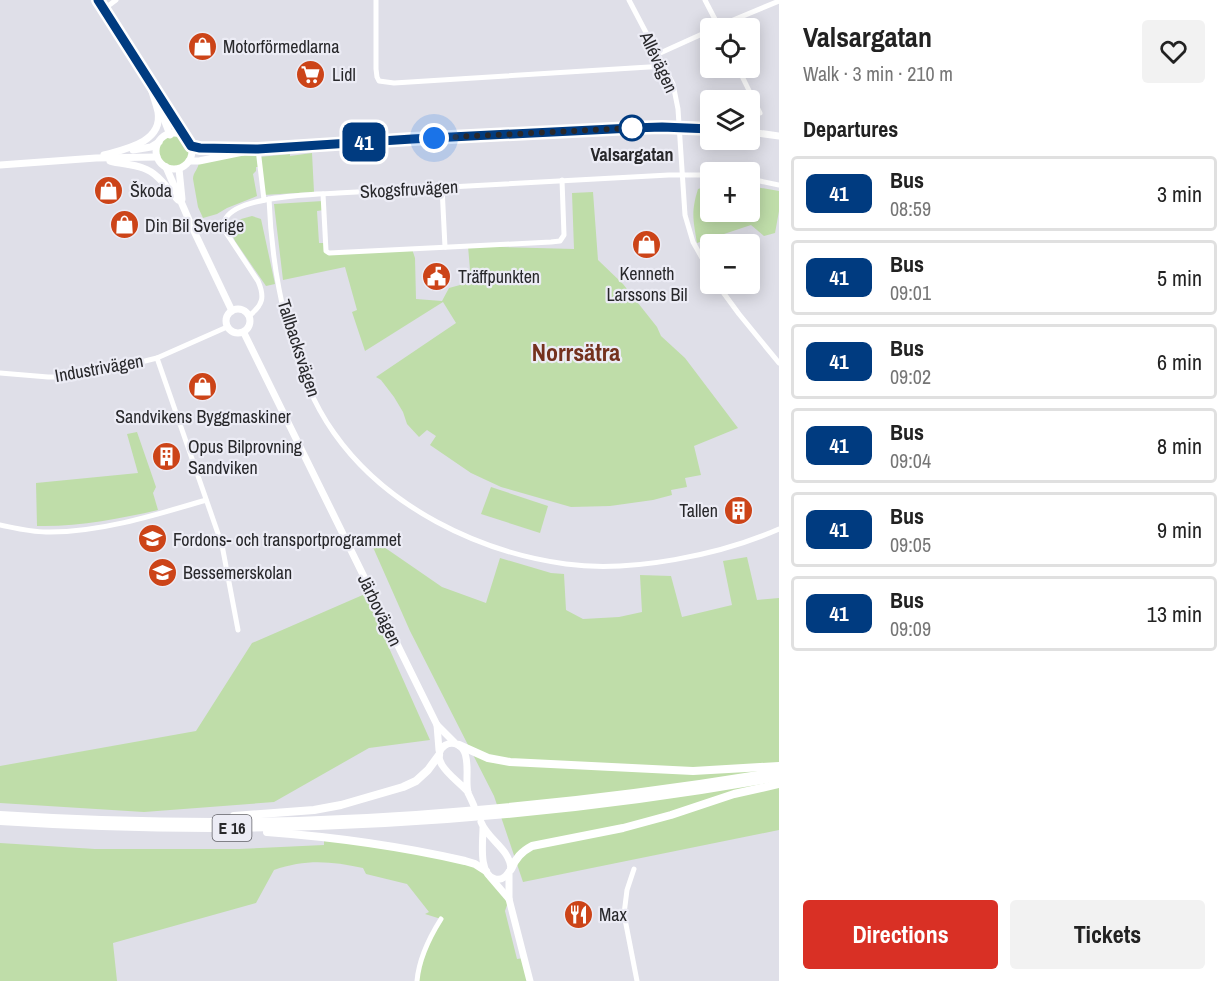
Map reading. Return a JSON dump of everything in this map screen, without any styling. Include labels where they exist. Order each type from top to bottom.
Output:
[{"type":"highway","points":[[457,744],[488,758],[510,762],[693,771],[779,766]]},
{"type":"highway","points":[[183,825],[244,815],[314,810],[341,805],[403,787],[428,770],[439,753]]},
{"type":"highway","name":"E 16","points":[[491,812],[779,771]]},
{"type":"highway","name":"E 16","points":[[0,815],[264,828],[605,803],[719,788],[779,777]]},
{"type":"highway","points":[[510,871],[523,851],[532,846],[623,828],[734,794],[779,783]]},
{"type":"highway","name":"E 16","points":[[0,821],[42,824],[183,825]]},
{"type":"highway","points":[[183,825],[303,835],[386,845],[465,861],[475,864],[488,874]]},
{"type":"main road","points":[[98,0],[188,140],[192,154],[189,161],[179,168],[166,167],[157,157],[160,141]]},
{"type":"main road","points":[[147,76],[170,135]]},
{"type":"main road","points":[[96,158],[138,145],[154,133],[158,112],[147,76]]},
{"type":"main road","points":[[191,146],[258,149],[412,139],[679,127],[700,128]]},
{"type":"main road","points":[[760,133],[779,136]]},
{"type":"main road","points":[[96,158],[151,147],[165,136],[176,134],[184,137]]},
{"type":"main road","points":[[189,161],[258,149]]},
{"type":"main road","points":[[0,165],[96,158],[157,157]]},
{"type":"main road","points":[[96,158],[141,167],[149,171],[158,177],[183,205]]},
{"type":"main road","points":[[166,167],[232,310]]},
{"type":"main road","points":[[179,168],[183,205]]},
{"type":"main road","points":[[232,310],[242,310],[249,316],[250,326],[244,333],[233,333],[227,327],[226,318],[232,310]]},
{"type":"main road","name":"Järbovägen","points":[[244,333],[437,725],[463,749],[466,755],[468,792],[474,806]]},
{"type":"main road","name":"Järbovägen","points":[[437,725],[441,764],[468,792]]},
{"type":"main road","points":[[439,753],[442,746],[446,744],[457,744]]},
{"type":"main road","points":[[509,899],[488,874],[483,861],[482,825],[509,857],[509,899],[530,981]]},
{"type":"main road","points":[[488,874],[495,879],[501,879],[510,871]]},
{"type":"street","points":[[104,9],[116,0]]},
{"type":"street","points":[[376,0],[377,77],[383,82],[665,66]]},
{"type":"street","name":"Allévägen","points":[[629,0],[673,84],[679,127],[683,201],[688,226],[700,255]]},
{"type":"street","points":[[705,0],[712,18]]},
{"type":"street","points":[[739,18],[779,1]]},
{"type":"street","points":[[658,54],[700,35]]},
{"type":"street","name":"Tallbacksvägen","points":[[258,149],[278,282],[291,338],[312,394],[334,434],[353,458],[382,485],[408,504],[441,524],[484,543],[538,559],[573,565],[630,565],[671,560],[731,547],[779,529]]},
{"type":"street","name":"Skogsfruvägen","points":[[249,316],[259,307],[262,290],[225,231],[224,225],[225,219],[234,211],[266,200],[442,187],[700,175]]},
{"type":"street","points":[[323,194],[326,251],[329,253],[560,241],[564,235],[562,180]]},
{"type":"street","points":[[760,181],[779,185]]},
{"type":"street","points":[[442,187],[445,247]]},
{"type":"street","points":[[724,294],[779,363]]},
{"type":"street","name":"Industrivägen","points":[[0,373],[70,377],[129,366],[157,358],[227,327]]},
{"type":"street","points":[[157,358],[222,545],[238,630]]},
{"type":"street","points":[[0,525],[47,532],[78,530],[136,520],[206,500]]},
{"type":"street","points":[[634,869],[627,890],[624,914],[638,981]]},
{"type":"street","points":[[417,981],[423,954],[430,936],[441,919]]},
{"type":"green space","points":[[174,134],[186,139],[191,151],[186,163],[174,168],[162,163],[157,151],[162,139]]},
{"type":"green space","points":[[258,149],[259,157],[312,153],[314,192],[263,195],[259,167],[256,167],[253,174],[257,196],[203,218],[198,207],[193,179],[199,161]]},
{"type":"green space","points":[[700,188],[700,222],[760,222],[760,188],[779,191],[779,211],[775,233],[764,236],[751,225],[724,234],[700,234],[700,242],[697,243],[693,216]]},
{"type":"green space","points":[[593,192],[598,260],[623,284],[657,327],[661,336],[685,358],[738,428],[694,446],[701,475],[685,478],[687,487],[671,490],[672,495],[610,506],[571,507],[501,487],[471,473],[430,445],[436,436],[427,430],[419,437],[407,424],[394,397],[376,377],[456,323],[443,302],[365,351],[352,312],[357,310],[345,267],[283,280],[274,204],[323,201],[324,210],[317,211],[319,243],[326,243],[326,251],[412,249],[415,258],[416,299],[442,301],[449,288],[471,282],[468,246],[574,249],[572,193]]},
{"type":"green space","points":[[252,216],[261,219],[275,284],[266,286],[230,230],[233,223]]},
{"type":"green space","points":[[137,432],[156,487],[153,493],[158,510],[98,522],[37,526],[36,483],[138,473],[127,434]]},
{"type":"green space","points":[[491,487],[548,506],[540,533],[481,514]]},
{"type":"green space","points":[[368,536],[442,587],[486,603],[500,558],[551,573],[564,574],[566,610],[583,619],[619,617],[642,612],[640,575],[671,576],[682,617],[732,605],[723,561],[747,557],[757,600],[779,598],[779,830],[523,882],[494,796],[410,631]]},
{"type":"green space","points":[[365,594],[430,740],[369,748],[274,802],[144,812],[0,803],[0,766],[196,731],[252,643]]},
{"type":"green space","points":[[324,837],[475,864],[509,899],[505,911],[517,959],[524,958],[530,981],[417,981],[423,954],[441,919],[425,914],[429,912],[407,884],[366,874],[363,868],[318,862],[285,866],[274,870],[256,903],[113,943],[117,981],[0,981],[0,843],[95,849],[239,849],[324,845]]},
{"type":"bus line","name":"41","points":[[98,0],[184,137],[191,146],[200,148],[258,149],[632,128],[700,128]]},
{"type":"place","name":"Motorförmedlarna","points":[[202,46]]},
{"type":"place","name":"Lidl","points":[[311,74]]},
{"type":"place","name":"Valsargatan","points":[[632,128]]},
{"type":"place","name":"Škoda","points":[[109,190]]},
{"type":"place","name":"Din Bil Sverige","points":[[124,225]]},
{"type":"place","name":"Kenneth Larssons Bil","points":[[647,244]]},
{"type":"place","name":"Träffpunkten","points":[[437,276]]},
{"type":"place","name":"Sandvikens Byggmaskiner","points":[[203,387]]},
{"type":"place","name":"Opus Bilprovning Sandviken","points":[[167,456]]},
{"type":"place","name":"Tallen","points":[[739,510]]},
{"type":"place","name":"Fordons- och transportprogrammet","points":[[152,539]]},
{"type":"place","name":"Bessemerskolan","points":[[162,572]]},
{"type":"place","name":"Max","points":[[578,914]]},
{"type":"district","name":"Norrsätra","points":[[576,352]]},
{"type":"route","points":[[434,138],[632,128]]}]
